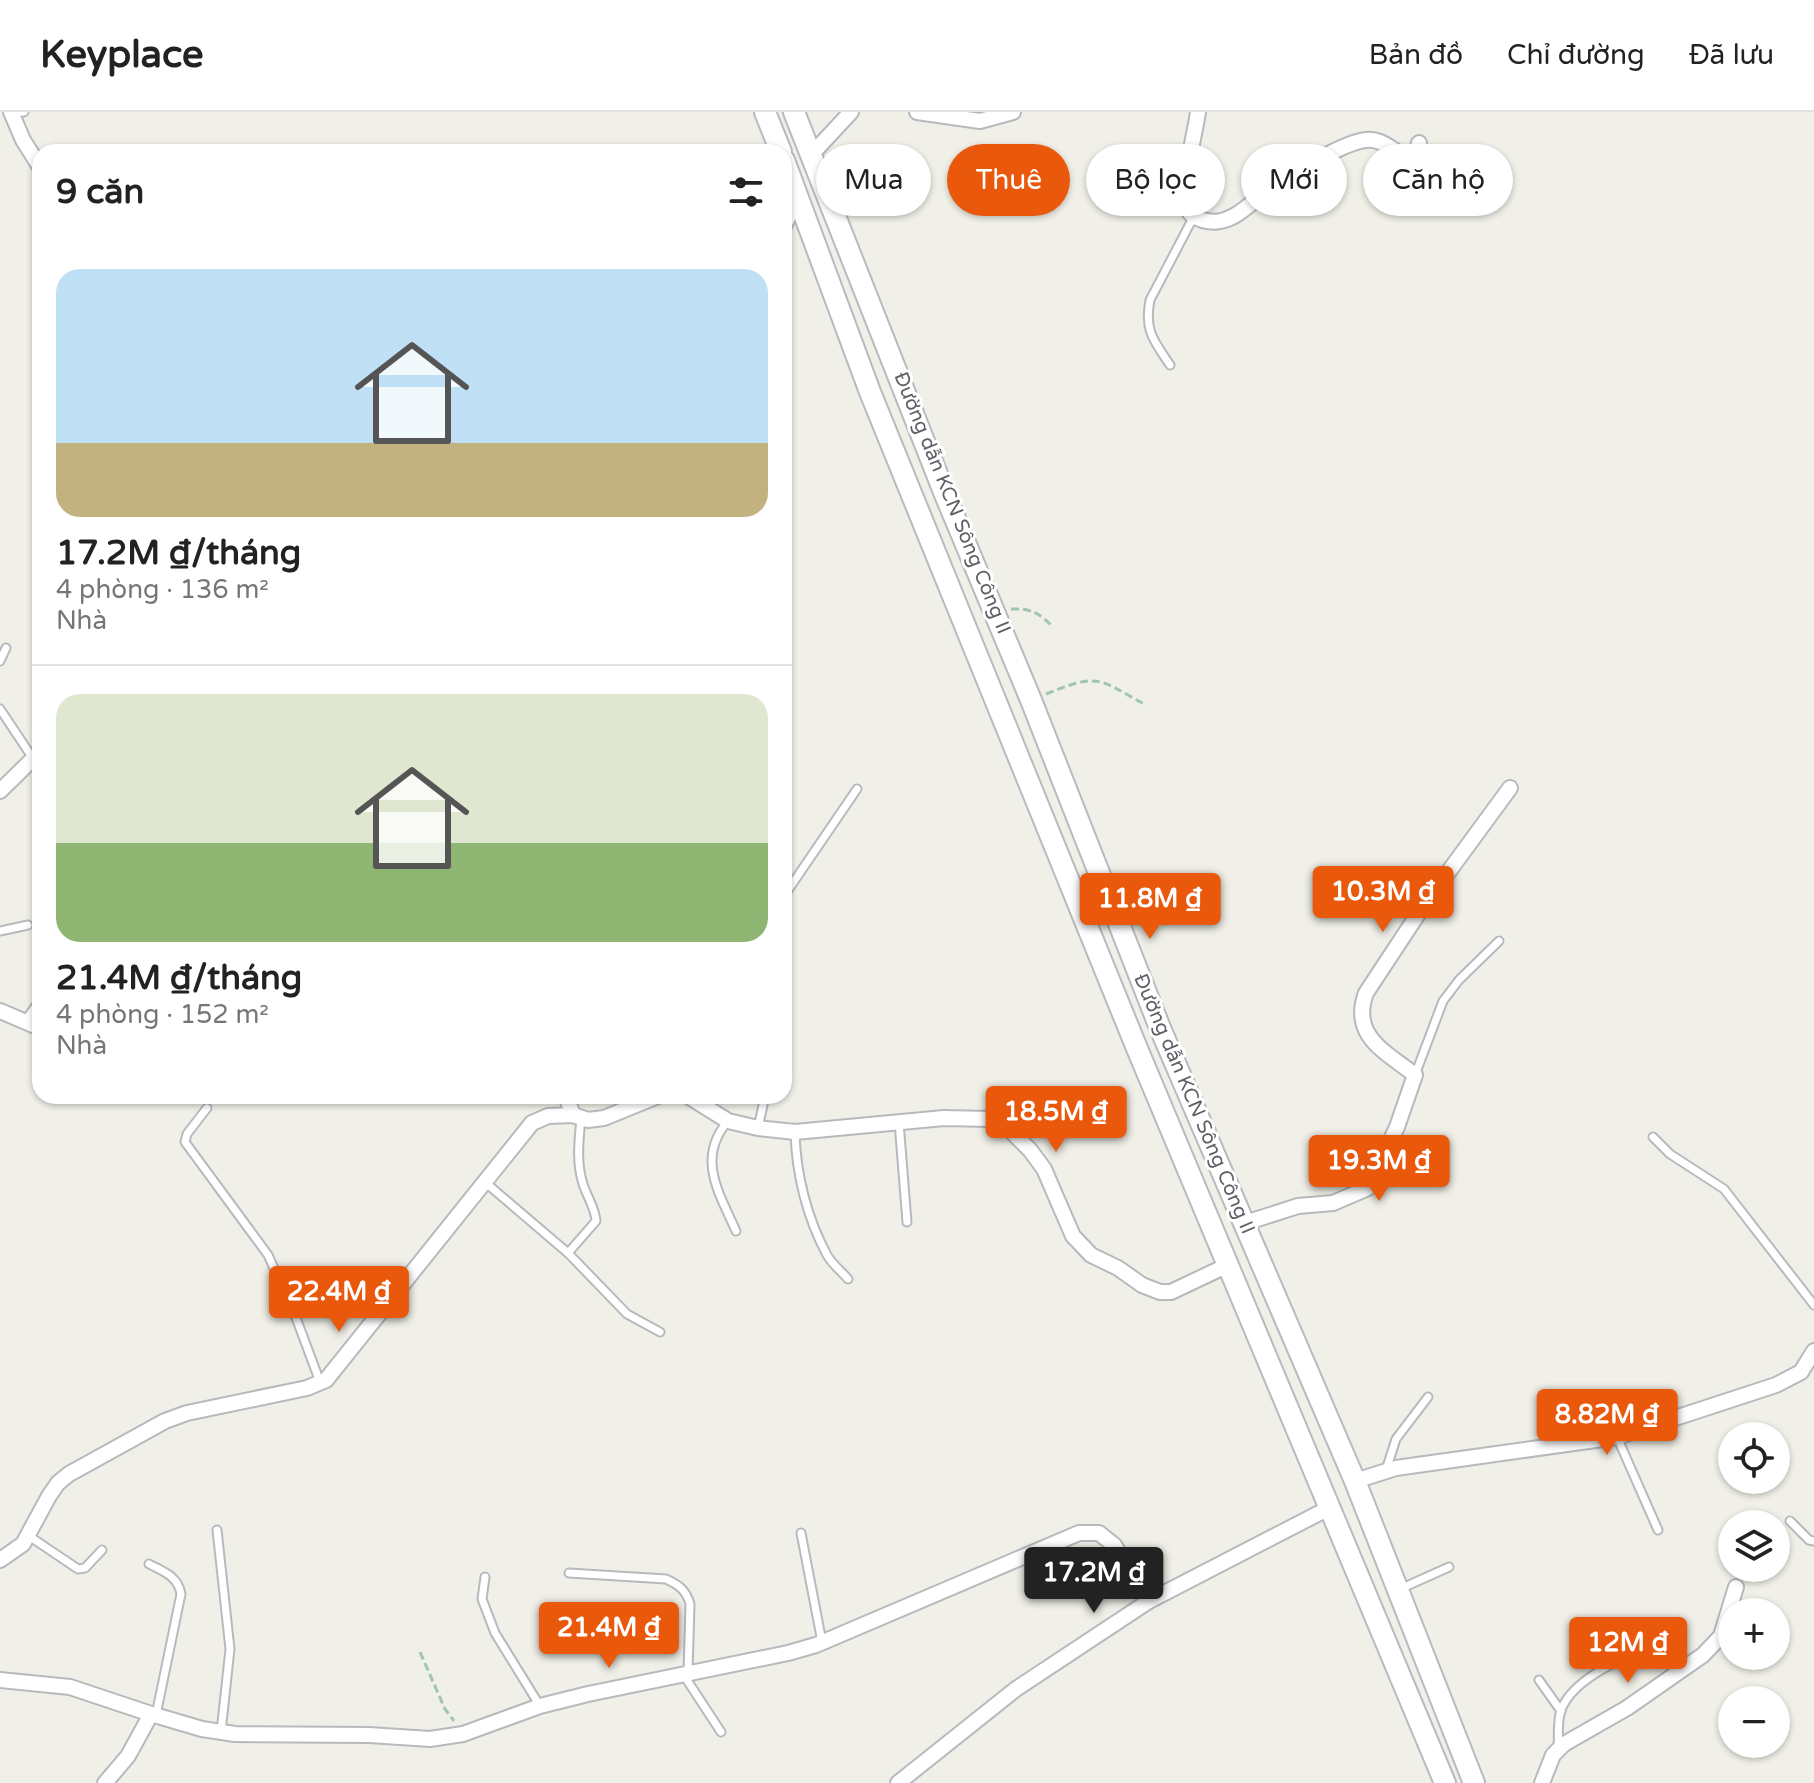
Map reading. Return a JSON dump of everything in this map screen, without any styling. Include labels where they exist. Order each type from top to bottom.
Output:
[{"type":"street","points":[[11,112],[32,154]]},
{"type":"street","points":[[765,112],[778,144]]},
{"type":"street","name":"Đường dẫn KCN Sông Công II","points":[[794,112],[1160,1028],[1355,1481],[1472,1778]]},
{"type":"street","points":[[811,155],[851,112]]},
{"type":"street","points":[[917,112],[982,116],[1013,112]]},
{"type":"street","points":[[1191,144],[1198,112]]},
{"type":"street","points":[[1194,216],[1222,221],[1237,214],[1269,189],[1348,144],[1367,140],[1386,143],[1403,156],[1410,157],[1419,143]]},
{"type":"street","name":"Đường dẫn KCN Sông Công II","points":[[792,179],[870,392],[1136,1046],[1445,1783]]},
{"type":"street","points":[[792,209],[799,195]]},
{"type":"street","points":[[870,392],[900,379]]},
{"type":"street","points":[[0,791],[32,758]]},
{"type":"street","points":[[1245,1223],[1298,1206],[1333,1203],[1368,1188],[1397,1127],[1415,1075],[1366,1032],[1361,1024],[1361,1004],[1422,908],[1510,788]]},
{"type":"street","points":[[0,1011],[32,1024]]},
{"type":"street","points":[[570,1104],[577,1117]]},
{"type":"street","points":[[0,1560],[23,1544],[58,1483],[165,1421],[187,1413],[320,1384],[532,1123],[548,1116],[588,1120],[604,1118],[638,1104]]},
{"type":"street","points":[[701,1104],[728,1121],[795,1132],[944,1118],[990,1119],[1006,1126],[1044,1169],[1060,1209],[1081,1247],[1142,1285],[1160,1292],[1171,1292],[1228,1265]]},
{"type":"street","points":[[1355,1481],[1385,1471],[1463,1457],[1617,1437],[1776,1385],[1801,1372],[1814,1351]]},
{"type":"street","points":[[1801,1372],[1814,1384]]},
{"type":"street","points":[[898,1783],[1016,1689],[1149,1601],[1329,1508]]},
{"type":"street","points":[[0,1680],[70,1687],[153,1715],[221,1732],[430,1739],[463,1734],[540,1706],[788,1653],[822,1642],[1079,1533],[1099,1533],[1114,1545],[1149,1601]]},
{"type":"street","points":[[1542,1783],[1558,1750],[1664,1685],[1703,1655],[1721,1636],[1736,1587]]},
{"type":"street","points":[[105,1783],[128,1756],[153,1715]]},
{"type":"street","points":[[1445,1783],[1472,1778]]},
{"type":"lane","points":[[11,112],[24,112]]},
{"type":"lane","points":[[1170,365],[1149,332],[1147,315],[1150,300],[1194,216]]},
{"type":"lane","points":[[0,661],[6,648]]},
{"type":"lane","points":[[0,709],[32,749]]},
{"type":"lane","points":[[792,884],[857,789]]},
{"type":"lane","points":[[0,931],[28,925]]},
{"type":"lane","points":[[1415,1075],[1443,1001],[1459,980],[1499,941]]},
{"type":"lane","points":[[24,1021],[32,1010]]},
{"type":"lane","points":[[758,1128],[763,1104]]},
{"type":"lane","points":[[207,1108],[187,1134],[185,1142],[268,1255],[295,1315],[320,1384]]},
{"type":"lane","points":[[568,1253],[596,1221],[596,1212],[581,1180],[577,1117]]},
{"type":"lane","points":[[728,1121],[718,1133],[712,1160],[713,1178],[736,1231]]},
{"type":"lane","points":[[899,1122],[907,1222]]},
{"type":"lane","points":[[795,1132],[796,1156],[806,1204],[828,1257],[848,1279]]},
{"type":"lane","points":[[1653,1137],[1670,1154],[1724,1189],[1814,1305]]},
{"type":"lane","points":[[486,1183],[568,1253],[627,1314],[660,1332]]},
{"type":"lane","points":[[1385,1471],[1396,1439],[1428,1397]]},
{"type":"lane","points":[[1617,1437],[1658,1530]]},
{"type":"lane","points":[[1790,1521],[1809,1540],[1814,1541]]},
{"type":"lane","points":[[217,1530],[230,1649],[221,1732]]},
{"type":"lane","points":[[801,1533],[822,1642]]},
{"type":"lane","points":[[29,1536],[78,1569],[85,1568],[102,1550]]},
{"type":"lane","points":[[149,1564],[174,1577],[181,1594],[153,1715]]},
{"type":"lane","points":[[1398,1590],[1449,1567]]},
{"type":"lane","points":[[569,1573],[666,1579],[687,1593],[690,1604],[686,1673],[721,1732]]},
{"type":"lane","points":[[485,1577],[482,1599],[489,1620],[508,1658],[540,1706]]},
{"type":"lane","points":[[1558,1750],[1561,1711],[1579,1686],[1608,1666],[1659,1642]]},
{"type":"lane","points":[[1539,1680],[1561,1711]]},
{"type":"path","points":[[995,609],[1031,610],[1053,627]]},
{"type":"path","points":[[1031,700],[1069,685],[1099,680],[1144,704]]},
{"type":"path","points":[[420,1652],[445,1709],[463,1734]]}]
